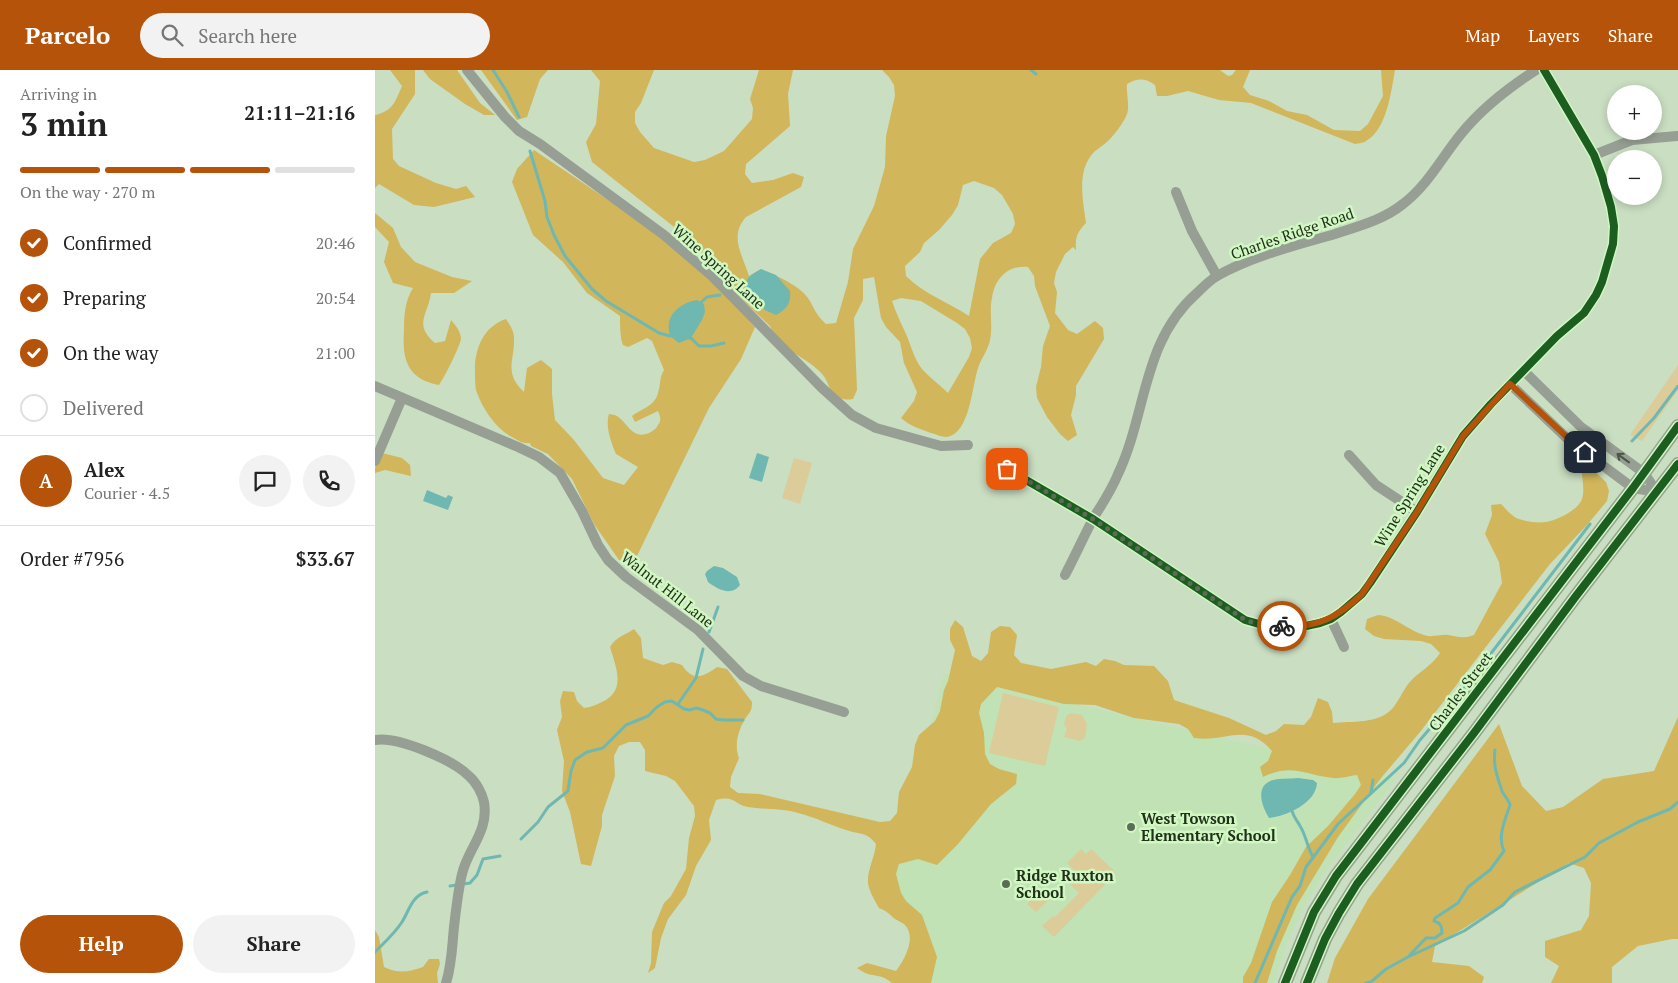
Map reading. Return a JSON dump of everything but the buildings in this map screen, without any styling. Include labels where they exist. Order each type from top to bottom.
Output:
[{"type":"main road","name":"Charles Street","points":[[1285,983],[1313,912],[1336,876],[1633,488],[1678,426]]},
{"type":"main road","points":[[1307,983],[1325,939],[1357,884],[1678,464]]},
{"type":"street","name":"Wine Spring Lane","points":[[467,70],[505,117],[519,131],[554,154],[664,235],[713,276],[822,388],[852,415],[876,428],[941,446],[968,445]]},
{"type":"street","name":"Charles Ridge Road","points":[[1065,575],[1093,519],[1119,474],[1132,438],[1152,364],[1163,337],[1175,316],[1189,300],[1217,276],[1264,256],[1383,218],[1405,203],[1432,174],[1460,134],[1486,107],[1535,70]]},
{"type":"street","name":"Wine Spring Lane","points":[[1007,469],[1093,519],[1245,620],[1259,624],[1291,627],[1306,626],[1331,619],[1350,605],[1362,594],[1417,512],[1463,436],[1557,336],[1584,313],[1602,282],[1613,244],[1614,226],[1603,176],[1594,155],[1544,70]]},
{"type":"street","points":[[1594,155],[1632,140],[1677,136]]},
{"type":"street","points":[[1177,192],[1193,231],[1217,276]]},
{"type":"street","points":[[1524,371],[1581,427],[1644,473],[1657,492]]},
{"type":"street","points":[[1510,384],[1570,440],[1633,488],[1657,492]]},
{"type":"street","name":"Walnut Hill Lane","points":[[375,386],[539,457],[560,473],[607,560],[626,577],[698,630],[743,676],[761,686],[844,712]]},
{"type":"street","points":[[375,462],[401,398]]},
{"type":"street","points":[[1349,455],[1376,485],[1417,512]]},
{"type":"street","points":[[1331,619],[1344,647]]},
{"type":"street","points":[[375,740],[396,741],[416,747],[458,767],[470,776],[484,801],[484,822],[480,836],[462,872],[454,926],[453,950],[446,983]]},
{"type":"shaded area","points":[[390,70],[415,70],[415,94],[392,129],[393,159],[399,166],[436,183],[456,189],[466,186],[475,197],[434,207],[414,205],[379,184],[375,188],[375,115],[386,111],[393,105],[402,86]]},
{"type":"shaded area","points":[[423,70],[457,70],[480,103],[495,115],[484,115],[465,104],[430,79]]},
{"type":"shaded area","points":[[481,70],[548,70],[540,79],[527,117],[517,120]]},
{"type":"shaded area","points":[[591,70],[654,70],[641,103],[635,112],[635,123],[654,148],[694,162],[705,160],[724,151],[752,119],[753,108],[750,99],[759,70],[793,70],[788,94],[790,126],[746,164],[745,174],[752,183],[773,180],[793,173],[804,177],[801,187],[746,217],[738,231],[738,245],[749,276],[761,269],[793,285],[804,293],[817,314],[826,324],[836,323],[848,282],[853,249],[874,206],[885,167],[886,136],[895,96],[894,85],[882,70],[1220,70],[1228,76],[1232,75],[1236,70],[1250,70],[1243,87],[1250,95],[1269,101],[1287,111],[1307,115],[1334,130],[1360,131],[1368,124],[1383,96],[1381,70],[1395,70],[1387,109],[1379,128],[1365,142],[1355,144],[1251,103],[1219,100],[1188,91],[1167,96],[1157,96],[1155,85],[1148,81],[1138,80],[1127,84],[1128,111],[1126,117],[1107,142],[1094,152],[1085,168],[1082,186],[1086,223],[1077,235],[1076,250],[1073,247],[1065,254],[1056,272],[1054,283],[1057,292],[1055,313],[1068,330],[1077,334],[1095,321],[1103,328],[1104,339],[1076,386],[1076,395],[1071,415],[1077,435],[1068,441],[1047,417],[1037,398],[1036,387],[1041,367],[1043,346],[1050,326],[1035,286],[1034,276],[1028,267],[1014,268],[1004,274],[996,284],[991,303],[991,335],[989,344],[978,368],[965,419],[954,434],[946,437],[940,436],[915,427],[901,418],[914,401],[917,392],[904,363],[900,342],[886,327],[881,318],[874,277],[863,279],[863,300],[854,318],[857,390],[853,399],[839,398],[833,393],[825,377],[816,368],[780,342],[770,326],[721,280],[686,233],[678,230],[592,162],[586,142],[596,124],[600,81]],"holes":[[[974,181],[994,188],[1002,195],[1013,214],[1015,224],[1011,233],[993,243],[980,259],[969,316],[928,293],[913,282],[906,276],[905,266],[920,252],[924,243],[952,215],[958,205],[963,185]],[[901,298],[921,301],[965,329],[970,338],[972,348],[969,357],[948,393],[922,369],[917,361],[892,301]]]},
{"type":"shaded area","points":[[534,150],[620,208],[682,255],[716,285],[755,327],[741,359],[709,408],[636,558],[619,560],[594,524],[572,479],[548,454],[531,446],[530,443],[519,441],[500,428],[482,404],[476,390],[475,365],[481,341],[491,328],[506,319],[514,335],[512,372],[518,385],[524,392],[527,368],[541,360],[552,369],[555,420],[574,440],[603,478],[624,485],[638,467],[616,454],[608,429],[609,414],[621,419],[634,433],[643,435],[656,428],[660,421],[658,411],[635,422],[632,416],[651,404],[659,390],[664,370],[652,341],[647,338],[628,347],[623,345],[620,316],[587,293],[563,262],[533,235],[512,182],[517,169]]},
{"type":"shaded area","points":[[375,213],[393,228],[401,247],[415,262],[452,277],[472,281],[454,293],[431,293],[423,325],[428,336],[435,343],[445,341],[451,320],[461,338],[439,385],[428,382],[413,373],[406,359],[404,350],[405,314],[408,298],[413,288],[393,283],[384,262],[389,242],[375,227]]},
{"type":"shaded area","points":[[1678,365],[1678,390],[1642,441],[1630,435]]},
{"type":"shaded area","points":[[382,453],[402,458],[410,465],[411,476],[385,470],[375,473],[375,468]]},
{"type":"shaded area","points":[[794,458],[812,463],[800,504],[782,498]]},
{"type":"shaded area","points":[[1581,467],[1591,468],[1606,482],[1609,491],[1607,501],[1550,564],[1420,732],[1381,778],[1338,837],[1297,905],[1277,951],[1267,983],[1243,983],[1243,977],[1251,963],[1272,902],[1306,847],[1328,826],[1355,794],[1361,785],[1357,775],[1336,778],[1291,770],[1263,777],[1260,767],[1268,761],[1272,751],[1263,742],[1253,737],[1236,735],[1206,739],[1194,738],[1188,729],[1179,724],[1134,718],[1095,705],[1064,704],[997,687],[981,704],[979,713],[984,733],[985,754],[990,764],[999,769],[1017,774],[1016,784],[991,804],[958,844],[937,865],[918,859],[899,864],[896,874],[901,893],[906,901],[922,915],[937,957],[931,983],[892,983],[857,968],[867,963],[896,971],[906,955],[910,942],[910,936],[905,925],[879,908],[872,896],[868,883],[876,844],[872,840],[866,835],[804,815],[786,810],[743,806],[731,799],[716,800],[709,820],[711,840],[696,866],[686,895],[668,919],[661,938],[655,968],[648,973],[651,963],[652,932],[664,903],[671,896],[686,869],[689,838],[695,816],[694,806],[675,781],[666,776],[645,771],[645,750],[640,742],[629,742],[619,746],[614,756],[615,776],[602,815],[602,826],[591,866],[581,864],[570,812],[562,791],[564,761],[557,730],[562,717],[560,701],[563,691],[574,692],[577,701],[584,708],[600,703],[612,695],[616,689],[617,675],[610,647],[618,638],[634,629],[641,638],[643,658],[663,665],[672,662],[682,665],[694,676],[703,675],[717,667],[727,669],[752,702],[751,710],[739,733],[737,748],[739,758],[731,777],[730,787],[738,793],[760,794],[880,822],[890,821],[897,813],[899,792],[912,767],[915,745],[919,735],[935,721],[940,711],[955,650],[950,640],[950,629],[955,620],[963,627],[972,656],[981,661],[988,653],[991,632],[1000,626],[1010,627],[1017,635],[1014,655],[1021,663],[1051,669],[1086,662],[1096,666],[1104,659],[1124,665],[1154,666],[1168,681],[1174,700],[1229,718],[1266,735],[1276,731],[1284,724],[1304,725],[1311,717],[1318,698],[1328,702],[1332,712],[1333,723],[1372,719],[1386,714],[1392,709],[1409,683],[1440,653],[1431,644],[1421,641],[1384,639],[1374,636],[1365,629],[1367,619],[1378,615],[1383,616],[1427,636],[1464,637],[1474,635],[1502,583],[1499,562],[1485,534],[1492,515],[1491,505],[1501,504],[1514,517],[1525,521],[1543,522],[1556,519],[1572,511],[1582,499]]},
{"type":"shaded area","name":"West Towson Elementary School","points":[[944,674],[1396,778],[1322,876],[1300,914],[1284,950],[1274,983],[906,983],[924,921],[883,907]]},
{"type":"shaded area","points":[[1003,693],[1059,707],[1045,766],[989,753]]},
{"type":"shaded area","points":[[1071,713],[1082,715],[1087,724],[1085,738],[1080,741],[1064,737],[1067,728],[1064,725],[1066,716]]},
{"type":"shaded area","points":[[1678,717],[1678,939],[1638,946],[1612,967],[1612,983],[1551,983],[1559,966],[1545,957],[1545,941],[1581,930],[1589,916],[1591,883],[1584,868],[1569,863],[1435,946],[1432,962],[1469,966],[1484,977],[1482,983],[1327,983],[1335,958],[1368,899],[1499,724],[1522,786],[1546,811],[1563,807],[1603,779],[1654,771]]},
{"type":"shaded area","points":[[1081,849],[1086,854],[1091,849],[1116,873],[1054,937],[1042,926],[1053,916],[1055,917],[1079,893],[1066,880],[1075,871],[1067,863]]},
{"type":"shaded area","points":[[1043,888],[1052,897],[1036,912],[1027,904]]},
{"type":"shaded area","points":[[375,930],[379,937],[384,967],[394,971],[408,971],[423,967],[429,959],[439,959],[438,983],[375,983]]},
{"type":"water","points":[[761,269],[776,275],[790,291],[788,306],[776,315],[765,310],[745,288],[748,278]]},
{"type":"water","points":[[697,300],[704,304],[705,312],[702,320],[691,338],[679,343],[670,336],[670,318],[679,307]]},
{"type":"water","points":[[757,453],[769,457],[762,482],[749,478]]},
{"type":"water","points":[[427,490],[446,498],[448,495],[453,497],[448,510],[423,501]]},
{"type":"water","points":[[714,566],[723,568],[737,577],[740,585],[732,591],[724,591],[712,585],[708,582],[705,574]]},
{"type":"water","points":[[1298,778],[1313,780],[1317,783],[1312,797],[1292,811],[1269,818],[1261,797],[1263,787],[1273,780]]},
{"type":"waterway","points":[[493,70],[507,92],[519,117]]},
{"type":"waterway","points":[[1031,70],[1036,74]]},
{"type":"waterway","points":[[530,151],[545,201],[547,217],[565,256],[592,289],[606,301],[659,333],[670,336],[672,333]]},
{"type":"waterway","points":[[698,305],[707,297],[720,295]]},
{"type":"waterway","points":[[688,338],[691,338],[699,346],[724,343]]},
{"type":"waterway","points":[[1632,441],[1654,418],[1678,386]]},
{"type":"waterway","points":[[1255,983],[1292,897],[1300,886],[1306,867],[1338,824],[1404,763],[1420,740],[1459,695],[1590,524]]},
{"type":"waterway","points":[[709,632],[718,607]]},
{"type":"waterway","points":[[678,704],[696,678],[703,649]]},
{"type":"waterway","points":[[521,839],[538,822],[548,807],[568,791],[575,760],[587,752],[603,748],[626,725],[648,716],[665,702],[672,701],[684,709],[696,708],[703,710],[710,713],[716,719],[743,720]]},
{"type":"waterway","points":[[1409,956],[1426,938],[1435,938],[1442,933],[1441,926],[1434,921],[1435,918],[1458,903],[1468,887],[1490,870],[1504,851],[1501,840],[1504,822],[1510,805],[1502,791],[1497,776],[1495,750]]},
{"type":"waterway","points":[[1371,793],[1373,780]]},
{"type":"waterway","points":[[1366,983],[1371,982],[1386,969],[1408,957],[1464,931],[1503,905],[1515,892],[1585,857],[1599,843],[1638,822],[1670,809],[1678,802]]},
{"type":"waterway","points":[[1292,811],[1313,857]]},
{"type":"waterway","points":[[450,886],[470,883],[477,875],[483,859],[500,856]]},
{"type":"waterway","points":[[375,952],[399,926],[414,900],[427,892]]},
{"type":"cycle path","points":[[1007,469],[1093,519],[1245,620],[1259,624],[1291,627],[1306,626],[1331,619],[1341,612],[1362,594],[1370,583],[1417,512],[1463,436],[1491,404],[1557,336],[1584,313],[1602,282],[1613,244],[1614,226],[1611,207],[1594,155],[1544,70]]},
{"type":"cycle path","points":[[1285,983],[1314,912],[1336,876],[1633,488],[1678,426]]},
{"type":"cycle path","points":[[1307,983],[1325,939],[1357,884],[1678,464]]},
{"type":"way so far","points":[[1007,469],[1093,519],[1245,620],[1259,624],[1282,626]]},
{"type":"place","name":"West Towson Elementary School","points":[[1131,827]]},
{"type":"place","name":"Ridge Ruxton School","points":[[1006,884]]},
{"type":"route","points":[[1282,626],[1306,626],[1331,619],[1362,594],[1417,512],[1463,436],[1510,384],[1585,452]]}]
